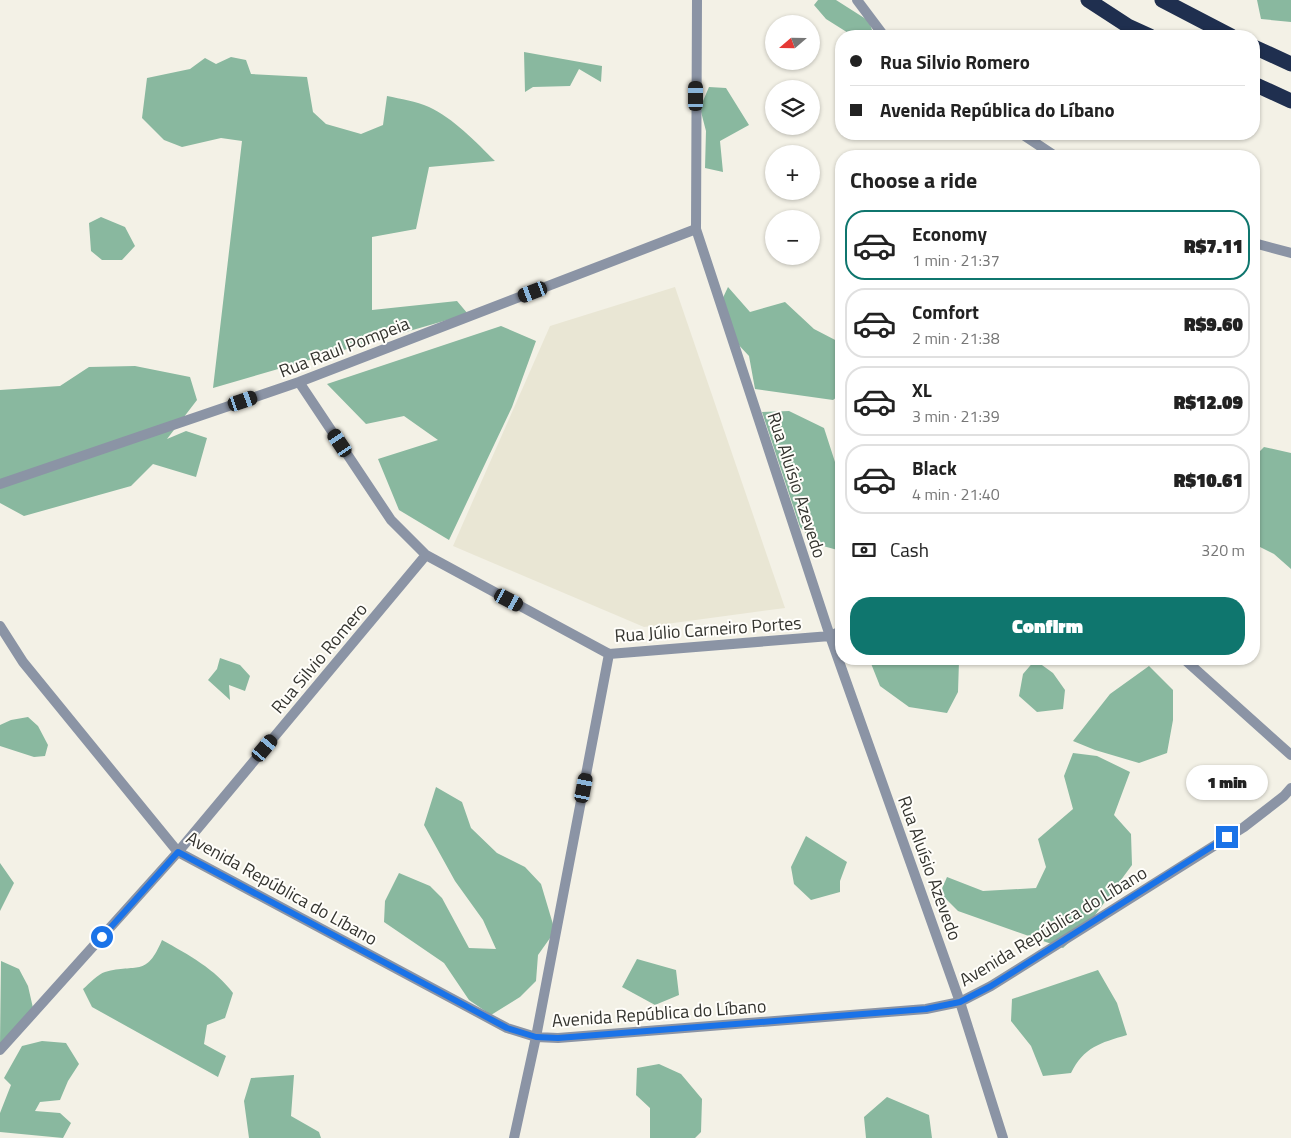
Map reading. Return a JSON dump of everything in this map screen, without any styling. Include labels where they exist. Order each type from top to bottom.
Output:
[{"type":"highway","points":[[1088,0],[1137,30]]},
{"type":"highway","points":[[1162,0],[1220,30]]},
{"type":"highway","points":[[1260,50],[1291,64]]},
{"type":"highway","points":[[1260,87],[1291,101]]},
{"type":"street","name":"Rua Aluísio Azevedo","points":[[697,0],[696,229],[835,650]]},
{"type":"street","points":[[857,0],[880,30]]},
{"type":"street","points":[[1031,140],[1046,150]]},
{"type":"street","name":"Rua Raul Pompeia","points":[[0,484],[299,382],[696,229]]},
{"type":"street","points":[[1260,245],[1291,253]]},
{"type":"street","name":"Rua Júlio Carneiro Portes","points":[[299,382],[391,520],[426,555],[609,654],[830,636],[835,633]]},
{"type":"street","name":"Rua Silvio Romero","points":[[0,1050],[178,852],[426,555]]},
{"type":"street","name":"Avenida República do Líbano","points":[[0,626],[23,662],[178,852],[507,1028],[536,1037],[558,1038],[916,1010],[960,1002],[991,986],[1244,827],[1284,796],[1291,788]]},
{"type":"street","points":[[514,1138],[536,1037],[609,654]]},
{"type":"street","name":"Rua Aluísio Azevedo","points":[[840,665],[960,1002],[1003,1138]]},
{"type":"street","points":[[1191,665],[1291,755]]},
{"type":"shaded area","points":[[675,287],[785,608],[644,627],[453,546],[550,326]]},
{"type":"green space","points":[[818,0],[836,0],[869,21],[872,30],[843,30],[826,19],[814,5]]},
{"type":"green space","points":[[1257,0],[1291,0],[1291,22],[1261,19]]},
{"type":"green space","points":[[524,52],[602,66],[601,82],[579,69],[570,86],[533,87],[525,92]]},
{"type":"green space","points":[[231,57],[246,60],[251,74],[307,77],[313,112],[326,124],[361,134],[383,125],[387,96],[408,100],[429,107],[447,117],[495,161],[429,167],[416,229],[372,237],[372,310],[457,301],[468,314],[213,388],[242,141],[221,138],[182,147],[164,140],[142,118],[147,78],[190,69],[205,58],[216,64]]},
{"type":"green space","points":[[709,87],[726,88],[749,125],[720,141],[723,172],[705,168],[706,131],[700,108]]},
{"type":"green space","points":[[101,217],[125,227],[135,246],[122,260],[102,260],[91,251],[89,223]]},
{"type":"green space","points":[[728,287],[750,312],[785,302],[814,329],[835,340],[835,398],[833,400],[755,389],[749,356],[735,341],[720,304]]},
{"type":"green space","points":[[501,326],[536,341],[512,407],[449,540],[399,510],[378,459],[438,440],[404,416],[366,424],[327,384]]},
{"type":"green space","points":[[135,366],[190,377],[197,400],[167,439],[186,431],[207,438],[196,477],[153,464],[131,486],[24,516],[0,503],[0,390],[60,386],[89,367]]},
{"type":"green space","points":[[789,411],[824,428],[835,462],[835,549],[816,544],[800,527],[762,412]]},
{"type":"green space","points":[[1264,447],[1291,453],[1291,569],[1274,554],[1260,547],[1260,451]]},
{"type":"green space","points":[[220,658],[240,665],[250,676],[245,691],[229,685],[230,700],[208,680],[217,669]]},
{"type":"green space","points":[[872,665],[959,665],[958,692],[947,713],[909,707],[880,686]]},
{"type":"green space","points":[[1031,665],[1042,665],[1053,673],[1065,690],[1063,709],[1037,712],[1019,696],[1023,674]]},
{"type":"green space","points":[[1149,666],[1173,690],[1173,720],[1167,753],[1139,763],[1095,750],[1073,741],[1110,694]]},
{"type":"green space","points":[[28,717],[38,726],[48,745],[45,756],[34,757],[0,746],[0,725],[11,720]]},
{"type":"green space","points":[[1073,753],[1097,756],[1130,772],[1114,815],[1131,834],[1132,865],[1087,926],[1063,948],[958,911],[940,893],[947,877],[983,891],[1036,888],[1046,867],[1038,839],[1073,809],[1064,776]]},
{"type":"green space","points":[[436,787],[462,802],[471,828],[497,853],[525,867],[541,884],[555,931],[538,955],[536,981],[520,997],[491,1015],[469,1000],[444,963],[384,922],[385,901],[399,873],[430,886],[442,898],[469,948],[496,949],[483,920],[455,881],[424,825]]},
{"type":"green space","points":[[806,836],[847,862],[840,881],[840,892],[811,900],[794,884],[791,867]]},
{"type":"green space","points":[[0,863],[14,883],[0,911]]},
{"type":"green space","points":[[162,940],[210,970],[233,993],[225,1018],[207,1025],[204,1044],[226,1056],[218,1077],[92,1007],[83,989],[102,973],[140,967],[145,964],[151,960]]},
{"type":"green space","points":[[637,959],[676,970],[679,995],[655,1005],[622,987]]},
{"type":"green space","points":[[1,961],[19,969],[28,986],[33,1008],[0,1044]]},
{"type":"green space","points":[[1098,970],[1117,1003],[1127,1035],[1094,1047],[1081,1057],[1071,1073],[1043,1076],[1031,1046],[1011,1021],[1012,999]]},
{"type":"green space","points":[[42,1041],[66,1043],[79,1064],[68,1081],[60,1100],[40,1102],[35,1111],[60,1113],[71,1123],[63,1138],[0,1132],[0,1113],[11,1085],[4,1078],[22,1046]]},
{"type":"green space","points":[[659,1064],[681,1074],[702,1099],[701,1132],[695,1138],[650,1138],[650,1108],[636,1095],[637,1068]]},
{"type":"green space","points":[[294,1075],[291,1116],[319,1132],[321,1138],[249,1138],[244,1101],[251,1078]]},
{"type":"green space","points":[[887,1097],[929,1115],[932,1138],[866,1138],[864,1117]]},
{"type":"route","points":[[102,937],[178,852],[507,1028],[536,1037],[558,1038],[926,1009],[960,1002],[991,986],[1227,837]]}]
